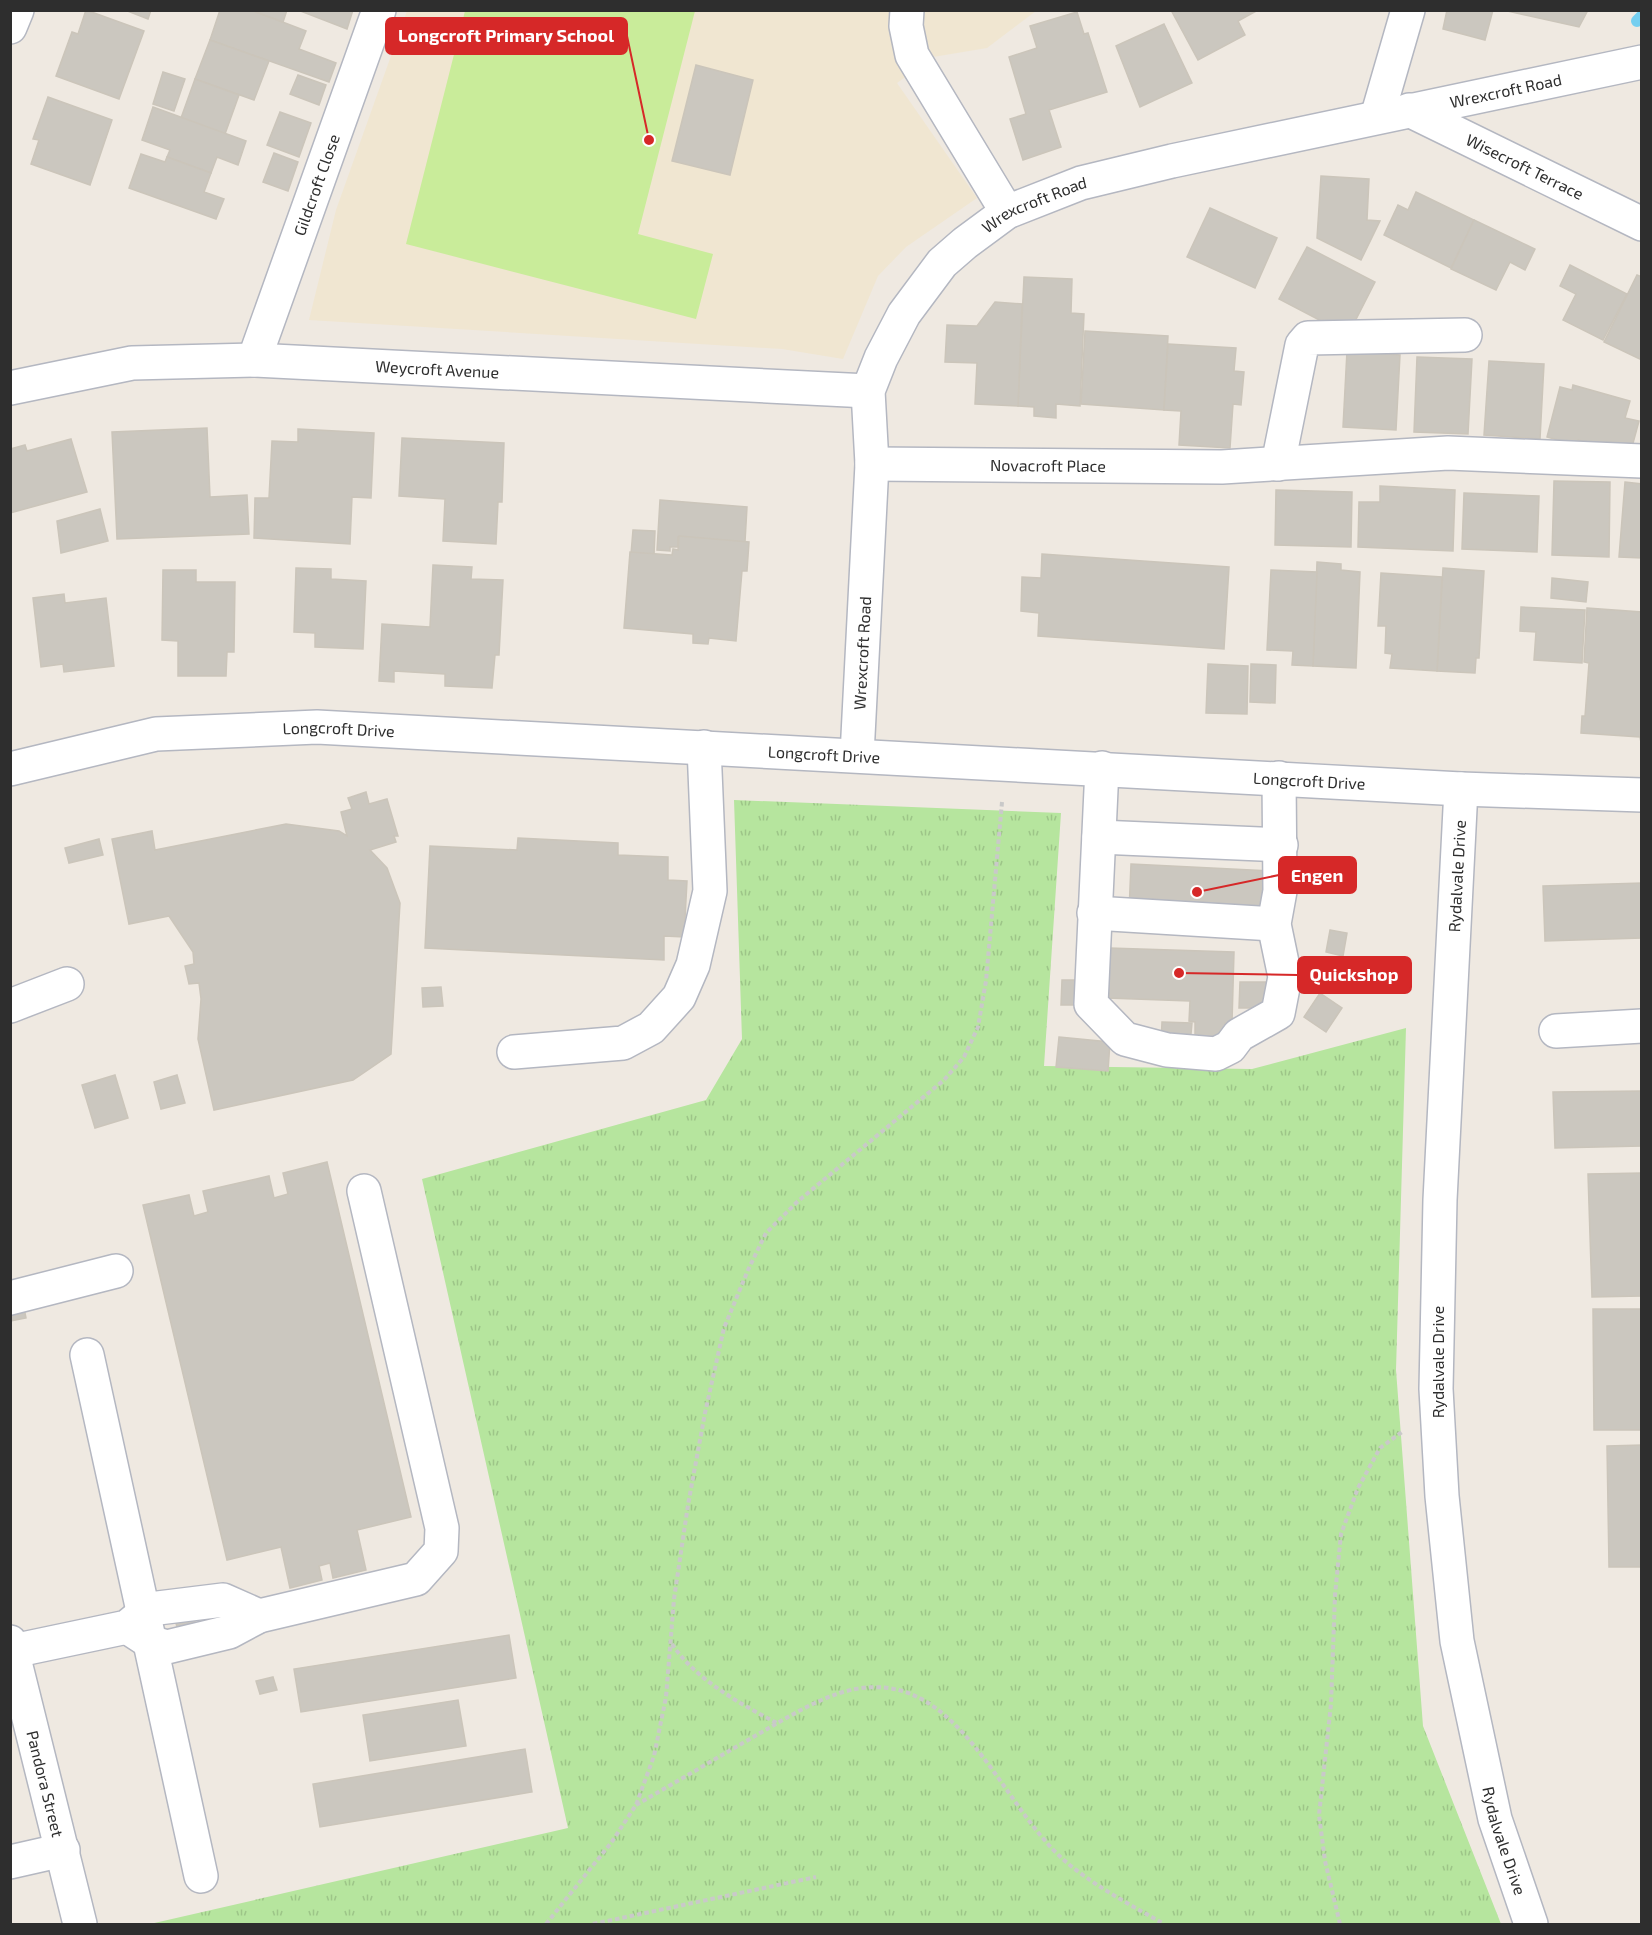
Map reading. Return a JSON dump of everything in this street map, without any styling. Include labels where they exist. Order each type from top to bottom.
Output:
[{"type":"street","points":[[10,27],[17,10]]},
{"type":"street","name":"Gildcroft Close","points":[[254,360],[379,10]]},
{"type":"street","points":[[908,10],[906,26],[912,55],[1007,212]]},
{"type":"street","points":[[1377,117],[1408,10]]},
{"type":"street","name":"Wrexcroft Road","points":[[857,755],[872,464],[868,391],[881,358],[904,314],[942,263],[1007,212],[1081,183],[1172,160],[1594,74],[1641,62]]},
{"type":"street","name":"Wisecroft Terrace","points":[[1409,110],[1641,224]]},
{"type":"street","points":[[1278,464],[1302,345],[1308,338],[1465,335]]},
{"type":"street","name":"Weycroft Avenue","points":[[10,388],[132,363],[254,360],[868,391]]},
{"type":"street","name":"Novacroft Place","points":[[872,464],[1222,467],[1448,453],[1641,461]]},
{"type":"street","name":"Longcroft Drive","points":[[10,769],[156,734],[317,727],[1461,789],[1641,795]]},
{"type":"street","points":[[514,1052],[623,1043],[651,1029],[679,997],[693,965],[710,891],[704,747]]},
{"type":"street","points":[[1102,768],[1090,1004],[1125,1040],[1167,1050],[1216,1054],[1230,1047],[1239,1035],[1278,1013],[1285,977],[1274,924],[1280,891],[1279,778]]},
{"type":"street","name":"Rydalvale Drive","points":[[1461,789],[1440,1200],[1438,1414],[1442,1496],[1457,1641],[1495,1819],[1531,1924]]},
{"type":"street","points":[[1099,837],[1281,845]]},
{"type":"street","points":[[1095,913],[1274,924]]},
{"type":"street","points":[[10,1006],[67,984]]},
{"type":"street","points":[[1556,1031],[1641,1026]]},
{"type":"street","points":[[12,1647],[140,1627],[158,1608],[223,1600],[259,1616],[416,1579],[441,1551],[442,1528],[364,1191]]},
{"type":"street","points":[[10,1298],[116,1271]]},
{"type":"street","points":[[87,1355],[140,1627],[201,1876]]},
{"type":"street","name":"Pandora Street","points":[[12,1647],[80,1924]]},
{"type":"street","points":[[10,1862],[63,1850]]},
{"type":"path","points":[[546,1924],[611,1843],[636,1805],[654,1756],[666,1697],[674,1599],[688,1505],[724,1328],[766,1233],[796,1202],[944,1080],[964,1057],[978,1028],[986,981],[1006,763]]},
{"type":"path","points":[[1340,1924],[1325,1861],[1319,1815],[1331,1704],[1335,1595],[1341,1534],[1358,1488],[1380,1448],[1412,1425],[1438,1414]]},
{"type":"path","points":[[671,1643],[681,1659],[707,1679],[745,1707],[778,1723]]},
{"type":"path","points":[[636,1805],[812,1704],[843,1692],[871,1687],[907,1691],[942,1713],[967,1736],[1029,1823],[1065,1861],[1164,1924]]},
{"type":"path","points":[[593,1924],[816,1876]]},
{"type":"shaded area","points":[[407,11],[1036,11],[987,48],[933,57],[897,83],[977,198],[906,247],[878,276],[843,359],[782,349],[309,320],[336,210]]},
{"type":"green space","points":[[465,11],[695,11],[638,234],[713,254],[696,319],[406,244]]},
{"type":"green space","points":[[734,800],[1061,813],[1044,1066],[1252,1069],[1406,1028],[1396,1370],[1423,1726],[1501,1924],[150,1924],[568,1828],[422,1179],[706,1100],[742,1039]]},
{"type":"building","points":[[86,10],[144,31],[119,99],[56,76],[72,32],[78,34]]},
{"type":"building","points":[[125,10],[151,10],[148,19]]},
{"type":"building","points":[[220,10],[251,10],[306,31],[299,49],[336,63],[329,82],[210,40]]},
{"type":"building","points":[[251,10],[287,10],[283,22]]},
{"type":"building","points":[[298,10],[353,10],[347,29]]},
{"type":"building","points":[[1171,10],[1258,10],[1238,21],[1245,35],[1198,60]]},
{"type":"building","points":[[1447,10],[1493,10],[1485,40],[1443,29]]},
{"type":"building","points":[[1503,10],[1588,10],[1579,27]]},
{"type":"building","points":[[1077,12],[1084,34],[1088,33],[1107,92],[1049,110],[1061,147],[1023,160],[1010,119],[1026,114],[1009,57],[1037,48],[1030,26]]},
{"type":"building","points":[[1164,24],[1192,83],[1140,107],[1116,46]]},
{"type":"building","points":[[210,40],[269,61],[254,100],[195,79]]},
{"type":"building","points":[[696,65],[753,80],[730,175],[672,161]]},
{"type":"building","points":[[163,72],[185,79],[174,111],[153,104]]},
{"type":"building","points":[[298,75],[326,85],[319,105],[290,94]]},
{"type":"building","points":[[195,79],[239,95],[225,134],[181,118]]},
{"type":"building","points":[[48,97],[112,120],[90,185],[31,164],[39,140],[33,139]]},
{"type":"building","points":[[153,107],[246,141],[238,165],[217,157],[211,173],[167,157],[170,150],[142,140]]},
{"type":"building","points":[[280,112],[311,123],[299,157],[267,145]]},
{"type":"building","points":[[274,153],[298,162],[288,191],[263,182]]},
{"type":"building","points":[[141,154],[165,162],[167,157],[211,173],[204,192],[224,199],[216,219],[129,188]]},
{"type":"building","points":[[1321,176],[1369,179],[1367,220],[1380,221],[1361,260],[1317,238]]},
{"type":"building","points":[[1416,192],[1474,220],[1451,268],[1384,235],[1398,205],[1408,210]]},
{"type":"building","points":[[1210,208],[1277,238],[1255,288],[1187,257]]},
{"type":"building","points":[[1474,220],[1535,249],[1525,270],[1510,262],[1496,290],[1451,269]]},
{"type":"building","points":[[1307,247],[1375,282],[1348,335],[1279,299]]},
{"type":"building","points":[[1570,265],[1627,294],[1603,340],[1563,320],[1576,294],[1560,286]]},
{"type":"building","points":[[1637,275],[1642,277],[1642,360],[1604,342]]},
{"type":"building","points":[[1024,277],[1072,279],[1071,313],[1084,314],[1080,406],[1056,404],[1056,418],[1034,416],[1034,407],[1018,406]]},
{"type":"building","points":[[995,302],[1022,304],[1018,406],[975,404],[977,363],[945,362],[947,325],[977,326]]},
{"type":"building","points":[[1085,331],[1168,336],[1164,410],[1081,404]]},
{"type":"building","points":[[1168,344],[1236,348],[1234,371],[1244,372],[1241,405],[1233,404],[1230,448],[1179,445],[1181,411],[1164,410]]},
{"type":"building","points":[[1347,351],[1400,355],[1396,430],[1343,427]]},
{"type":"building","points":[[1417,357],[1472,359],[1468,434],[1414,432]]},
{"type":"building","points":[[1489,361],[1544,364],[1540,439],[1484,435]]},
{"type":"building","points":[[1573,385],[1630,401],[1625,418],[1639,421],[1629,458],[1590,443],[1578,440],[1576,445],[1547,437],[1560,387],[1572,390]]},
{"type":"building","points":[[207,428],[210,497],[247,495],[249,534],[117,539],[112,432]]},
{"type":"building","points":[[298,429],[374,433],[371,498],[352,497],[350,544],[254,538],[255,498],[269,498],[272,441],[298,442]]},
{"type":"building","points":[[402,438],[504,443],[502,502],[498,502],[496,544],[443,541],[445,499],[399,496]]},
{"type":"building","points":[[71,439],[87,492],[10,513],[10,449],[25,445],[27,451]]},
{"type":"building","points":[[1554,481],[1610,482],[1609,557],[1552,555]]},
{"type":"building","points":[[1625,482],[1642,484],[1642,558],[1619,557]]},
{"type":"building","points":[[1380,486],[1455,490],[1453,551],[1358,547],[1359,502],[1380,502]]},
{"type":"building","points":[[1276,490],[1352,492],[1351,547],[1275,545]]},
{"type":"building","points":[[1464,493],[1539,496],[1537,552],[1462,549]]},
{"type":"building","points":[[660,500],[747,507],[745,542],[678,537],[678,547],[670,547],[670,551],[657,550]]},
{"type":"building","points":[[100,509],[108,541],[61,553],[57,521]]},
{"type":"building","points":[[633,530],[655,531],[654,555],[631,554]]},
{"type":"building","points":[[679,536],[749,542],[747,571],[742,571],[736,641],[709,638],[708,644],[693,643],[693,634],[624,628],[630,552],[672,555],[673,549],[678,550]]},
{"type":"building","points":[[1042,554],[1229,567],[1224,649],[1038,636],[1039,613],[1021,611],[1022,577],[1041,578]]},
{"type":"building","points":[[1317,562],[1341,564],[1341,570],[1360,572],[1356,668],[1313,666]]},
{"type":"building","points":[[433,565],[472,567],[471,579],[503,580],[499,655],[495,655],[492,688],[445,686],[445,674],[394,671],[394,682],[379,681],[382,624],[430,627]]},
{"type":"building","points":[[296,568],[331,569],[331,579],[366,581],[363,649],[315,647],[315,633],[294,632]]},
{"type":"building","points":[[1443,568],[1484,571],[1479,658],[1476,658],[1475,673],[1437,671]]},
{"type":"building","points":[[163,570],[196,570],[196,582],[235,582],[234,652],[227,652],[226,676],[178,676],[178,641],[162,640]]},
{"type":"building","points":[[1271,570],[1317,572],[1313,666],[1292,665],[1293,651],[1267,650]]},
{"type":"building","points":[[1381,573],[1442,577],[1437,671],[1390,668],[1392,654],[1385,653],[1386,626],[1378,626]]},
{"type":"building","points":[[1552,578],[1588,582],[1586,602],[1551,598]]},
{"type":"building","points":[[64,594],[65,603],[106,598],[114,666],[64,672],[63,664],[41,667],[33,598]]},
{"type":"building","points":[[1521,607],[1585,610],[1582,663],[1534,660],[1536,632],[1520,631]]},
{"type":"building","points":[[1587,608],[1642,612],[1642,748],[1640,737],[1581,733],[1582,716],[1585,716],[1589,663],[1584,662]]},
{"type":"building","points":[[1208,664],[1248,666],[1247,714],[1206,713]]},
{"type":"building","points":[[1251,664],[1276,665],[1275,703],[1250,702]]},
{"type":"building","points":[[366,792],[369,804],[387,799],[398,836],[394,836],[396,842],[370,850],[387,868],[400,903],[391,1054],[353,1080],[214,1110],[198,1039],[201,999],[199,983],[189,984],[185,966],[194,964],[193,952],[169,916],[129,924],[112,839],[152,831],[155,850],[286,824],[339,831],[347,836],[341,812],[352,809],[348,798]]},
{"type":"building","points":[[518,838],[618,843],[618,855],[668,857],[668,880],[687,881],[684,937],[664,936],[664,960],[425,948],[430,846],[517,850]]},
{"type":"building","points":[[99,839],[103,855],[69,863],[65,848]]},
{"type":"building","points":[[1131,864],[1274,871],[1271,918],[1129,912]]},
{"type":"building","points":[[1642,883],[1642,938],[1545,941],[1543,886]]},
{"type":"building","points":[[1330,930],[1347,933],[1343,956],[1326,952]]},
{"type":"building","points":[[1109,948],[1234,952],[1232,1023],[1225,1023],[1225,1046],[1195,1045],[1195,1022],[1189,1021],[1190,1001],[1107,998]]},
{"type":"building","points":[[1062,980],[1078,980],[1077,1005],[1061,1005]]},
{"type":"building","points":[[1240,982],[1275,982],[1275,1008],[1239,1008]]},
{"type":"building","points":[[441,987],[443,1006],[423,1007],[422,988]]},
{"type":"building","points":[[1320,993],[1342,1008],[1326,1032],[1304,1017]]},
{"type":"building","points":[[1162,1022],[1192,1023],[1190,1045],[1161,1043]]},
{"type":"building","points":[[1059,1037],[1110,1042],[1108,1071],[1056,1067]]},
{"type":"building","points":[[115,1075],[128,1118],[95,1128],[82,1085]]},
{"type":"building","points":[[177,1075],[185,1103],[161,1109],[154,1082]]},
{"type":"building","points":[[1642,1091],[1642,1146],[1555,1148],[1553,1092]]},
{"type":"building","points":[[327,1162],[411,1517],[357,1530],[366,1570],[333,1578],[330,1563],[319,1566],[322,1580],[290,1588],[281,1547],[227,1560],[143,1205],[189,1195],[194,1216],[208,1212],[203,1191],[269,1176],[274,1198],[288,1194],[283,1173]]},
{"type":"building","points":[[1642,1173],[1642,1296],[1592,1297],[1588,1174]]},
{"type":"building","points":[[23,1303],[26,1318],[10,1321],[10,1305]]},
{"type":"building","points":[[1593,1309],[1642,1309],[1642,1430],[1594,1430]]},
{"type":"building","points":[[1642,1445],[1642,1567],[1609,1567],[1607,1446]]},
{"type":"building","points":[[192,1611],[197,1629],[179,1634],[174,1616]]},
{"type":"building","points":[[509,1635],[516,1678],[301,1712],[294,1669]]},
{"type":"building","points":[[273,1677],[277,1690],[260,1694],[256,1681]]},
{"type":"building","points":[[458,1700],[466,1746],[370,1761],[363,1715]]},
{"type":"building","points":[[525,1749],[532,1792],[320,1827],[313,1784]]},
{"type":"waterway","points":[[1637,21],[1642,16]]},
{"type":"place","name":"Longcroft Primary School","points":[[649,140]]},
{"type":"place","name":"Engen","points":[[1197,892]]},
{"type":"place","name":"Quickshop","points":[[1179,973]]}]
